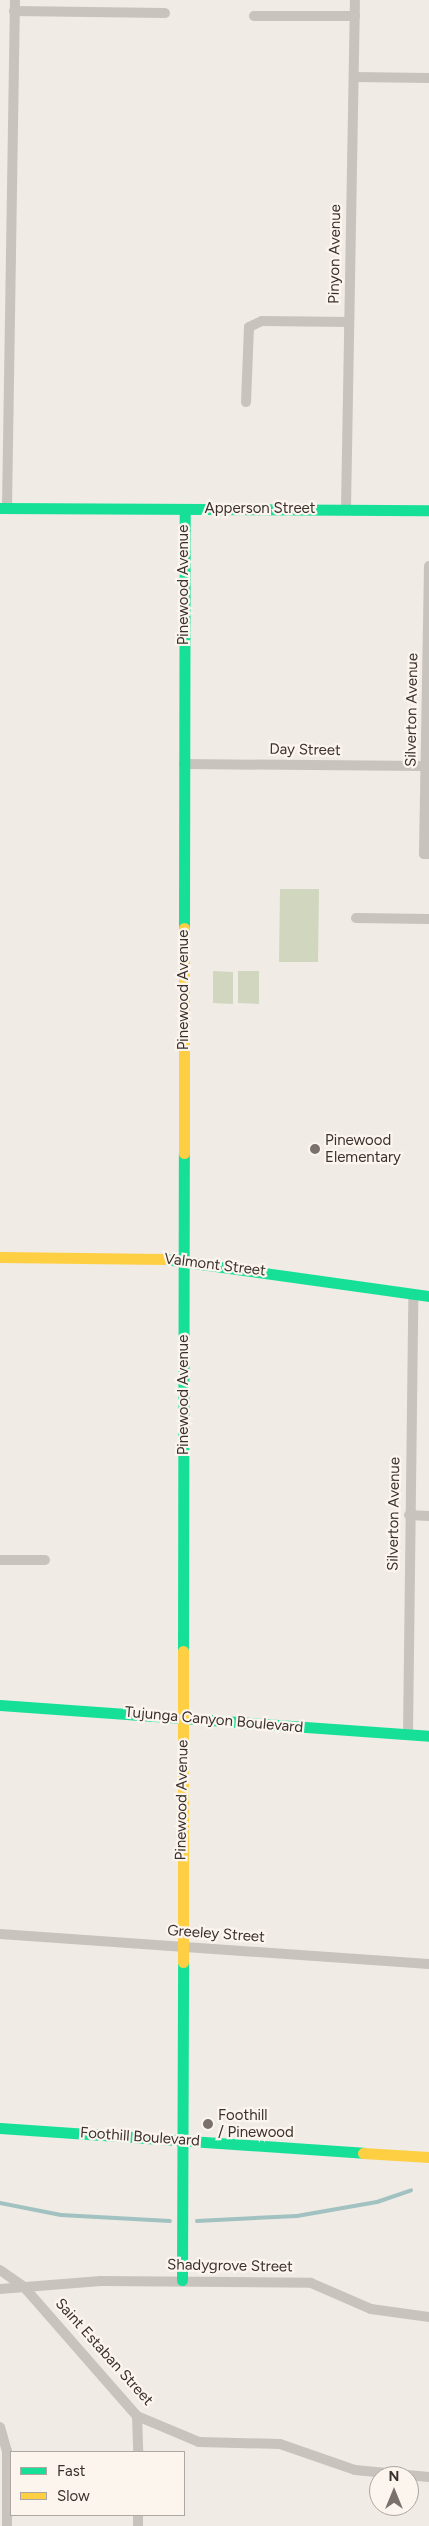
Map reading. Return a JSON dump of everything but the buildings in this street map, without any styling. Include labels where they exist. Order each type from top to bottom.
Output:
[{"type":"street","points":[[4,508],[15,0]]},
{"type":"street","name":"Pinyon Avenue","points":[[346,508],[355,0]]},
{"type":"street","points":[[14,11],[165,13]]},
{"type":"street","points":[[254,16],[355,16]]},
{"type":"street","points":[[354,76],[429,78]]},
{"type":"street","points":[[246,402],[249,327],[262,321],[349,322]]},
{"type":"street","name":"Apperson Street","points":[[4,508],[185,510],[346,508],[429,510]]},
{"type":"street","name":"Pinewood Avenue","points":[[182,2280],[179,1946],[183,1720],[185,1259],[185,510]]},
{"type":"street","name":"Silverton Avenue","points":[[427,854],[426,766],[429,566]]},
{"type":"street","name":"Day Street","points":[[184,764],[426,766]]},
{"type":"street","points":[[356,918],[429,919]]},
{"type":"street","name":"Valmont Street","points":[[0,1256],[185,1259],[429,1296]]},
{"type":"street","name":"Silverton Avenue","points":[[408,1734],[413,1294]]},
{"type":"street","points":[[409,1515],[429,1516]]},
{"type":"street","points":[[0,1560],[45,1560]]},
{"type":"street","name":"Tujunga Canyon Boulevard","points":[[0,1704],[183,1720],[429,1736]]},
{"type":"street","name":"Greeley Street","points":[[0,1934],[429,1964]]},
{"type":"street","name":"Foothill Boulevard","points":[[0,2128],[429,2157]]},
{"type":"street","name":"Saint Estaban Street","points":[[0,2270],[24,2287],[137,2416],[199,2442],[280,2444],[356,2470],[429,2477]]},
{"type":"street","name":"Shadygrove Street","points":[[0,2289],[182,2280],[311,2282],[371,2309],[429,2317]]},
{"type":"street","points":[[137,2416],[138,2451]]},
{"type":"street","points":[[0,2427],[7,2451],[7,2526]]},
{"type":"green space","points":[[280,889],[319,889],[318,962],[279,962]]},
{"type":"green space","points":[[213,971],[233,972],[233,1004],[213,1003]]},
{"type":"green space","points":[[238,971],[259,971],[259,1004],[238,1003]]},
{"type":"waterway","points":[[197,2221],[297,2216],[377,2202],[411,2190]]},
{"type":"waterway","points":[[0,2203],[61,2215],[170,2221]]},
{"type":"traffic: fast","points":[[0,508],[429,510]]},
{"type":"traffic: fast","points":[[184,928],[185,510]]},
{"type":"traffic: fast","points":[[183,1651],[184,1153]]},
{"type":"traffic: fast","points":[[165,1259],[429,1296]]},
{"type":"traffic: fast","points":[[0,1705],[429,1736]]},
{"type":"traffic: fast","points":[[182,2280],[183,1962]]},
{"type":"traffic: fast","points":[[0,2128],[363,2153]]},
{"type":"traffic: slow","points":[[184,928],[184,1153]]},
{"type":"traffic: slow","points":[[0,1257],[165,1259]]},
{"type":"traffic: slow","points":[[183,1651],[183,1962]]},
{"type":"traffic: slow","points":[[363,2153],[429,2157]]},
{"type":"place","name":"Pinewood Elementary","points":[[315,1149]]},
{"type":"place","name":"Foothill / Pinewood","points":[[208,2124]]}]
